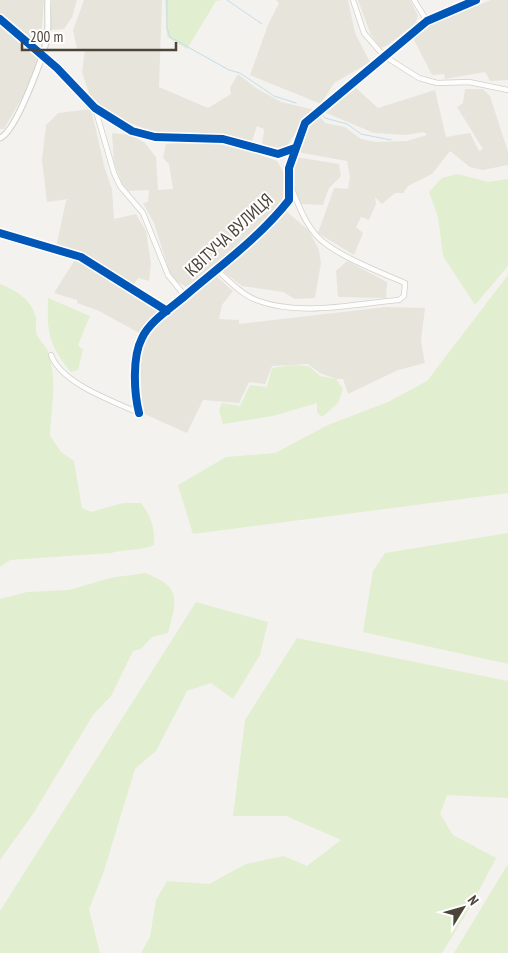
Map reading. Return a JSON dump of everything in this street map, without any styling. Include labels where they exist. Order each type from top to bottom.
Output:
[{"type":"street","points":[[0,138],[4,136],[17,117],[42,55],[47,37],[48,0]]},
{"type":"street","points":[[353,0],[364,33],[384,56],[419,78],[437,83],[469,82],[508,90]]},
{"type":"street","points":[[414,0],[426,21]]},
{"type":"street","name":"КВІТУЧА ВУЛИЦЯ","points":[[51,355],[60,372],[92,392],[139,414],[136,379],[138,348],[144,334],[167,311],[281,210],[289,200],[289,168],[304,123],[426,21],[476,0]]},
{"type":"street","points":[[0,19],[57,68],[95,108],[132,131],[155,137],[223,139],[278,154],[295,148]]},
{"type":"street","points":[[95,108],[114,173],[120,186],[143,213],[168,275],[185,296]]},
{"type":"street","points":[[216,269],[233,285],[256,299],[283,306],[306,309],[399,300],[404,296],[405,283],[352,260],[317,237],[304,217],[290,186]]},
{"type":"street","points":[[0,233],[81,257],[167,311]]},
{"type":"shaded area","points":[[0,0],[44,0],[41,38],[33,40],[0,13]]},
{"type":"shaded area","points":[[52,0],[77,0],[72,17],[64,29],[50,30]]},
{"type":"shaded area","points":[[84,0],[162,0],[159,87],[208,108],[231,94],[230,88],[238,74],[256,88],[281,102],[315,110],[304,120],[285,149],[262,145],[264,129],[257,126],[252,141],[226,137],[157,134],[120,119],[91,99],[82,72],[85,50],[77,49],[73,30]]},
{"type":"shaded area","points":[[276,0],[348,0],[355,33],[370,62],[334,83],[321,104],[250,75],[268,25],[279,3]]},
{"type":"shaded area","points":[[358,0],[410,0],[418,16],[415,24],[388,45],[381,48],[371,35]]},
{"type":"shaded area","points":[[491,0],[508,0],[508,80],[490,81],[485,72],[445,79],[444,74],[432,75],[412,36],[428,26]]},
{"type":"shaded area","points":[[0,23],[36,57],[37,63],[24,94],[4,129],[0,129]]},
{"type":"shaded area","points":[[356,88],[378,108],[435,90],[446,137],[470,133],[479,151],[483,149],[457,107],[463,103],[465,89],[483,89],[490,96],[508,152],[508,165],[483,170],[470,167],[450,151],[432,174],[408,186],[403,193],[395,193],[382,204],[375,197],[376,204],[369,220],[361,217],[356,227],[363,233],[354,255],[318,233],[334,188],[348,189],[350,177],[347,161],[297,152],[306,127],[319,115],[325,123],[345,127],[361,139],[376,142],[407,141],[427,135],[424,132],[407,135],[374,133],[324,112]]},
{"type":"shaded area","points":[[91,109],[105,169],[112,189],[114,219],[136,214],[146,231],[151,264],[149,281],[138,278],[133,286],[75,252],[56,247],[66,201],[69,199],[47,202],[42,160],[46,125],[58,113]]},
{"type":"shaded area","points":[[112,133],[131,135],[145,143],[156,157],[158,190],[173,189],[169,164],[163,158],[166,144],[210,141],[228,143],[277,161],[286,177],[282,202],[276,210],[198,281],[186,287],[171,277],[154,223],[143,203],[148,202],[149,190],[128,191],[122,183],[114,163]]},
{"type":"shaded area","points":[[295,157],[339,164],[341,176],[329,188],[323,205],[301,204],[293,187],[291,169]]},
{"type":"shaded area","points":[[285,210],[309,231],[319,250],[321,263],[315,298],[295,299],[283,292],[242,286],[221,270],[253,243]]},
{"type":"shaded area","points":[[76,258],[162,312],[141,334],[99,311],[77,303],[77,300],[54,293]]},
{"type":"shaded area","points":[[347,261],[387,282],[386,298],[338,297],[336,271]]},
{"type":"shaded area","points":[[215,275],[233,291],[222,305],[219,319],[239,320],[239,324],[386,307],[425,308],[421,341],[425,363],[398,370],[348,394],[343,379],[336,379],[320,373],[308,364],[272,366],[265,384],[249,382],[239,403],[203,400],[187,433],[142,413],[140,350],[152,328]]},
{"type":"green space","points":[[165,0],[222,0],[216,1],[187,49],[167,37]]},
{"type":"green space","points":[[457,174],[489,182],[508,179],[508,266],[475,305],[443,256],[438,217],[429,192],[442,178]]},
{"type":"green space","points":[[508,275],[508,493],[193,534],[178,485],[226,457],[275,453],[328,425],[388,402],[427,381]]},
{"type":"green space","points":[[0,284],[17,292],[34,311],[36,332],[38,338],[47,349],[53,373],[50,436],[61,452],[74,461],[82,508],[91,512],[123,503],[141,503],[152,522],[154,545],[111,553],[10,560],[0,567]]},
{"type":"green space","points":[[48,298],[90,316],[78,345],[83,350],[78,370],[71,372],[53,345],[48,320]]},
{"type":"green space","points":[[293,365],[309,366],[320,376],[336,379],[343,389],[338,403],[322,417],[317,412],[317,403],[273,416],[223,424],[219,410],[222,403],[240,406],[250,385],[267,387],[272,368]]},
{"type":"green space","points":[[508,533],[508,664],[363,632],[373,571],[385,553]]},
{"type":"green space","points":[[145,573],[165,584],[171,589],[174,596],[168,633],[152,637],[141,649],[133,651],[111,696],[93,715],[33,814],[0,860],[0,599],[27,592],[69,590],[110,578]]},
{"type":"green space","points":[[196,602],[268,622],[260,655],[233,699],[211,683],[187,691],[156,751],[135,769],[103,874],[89,909],[100,953],[0,953],[0,911]]},
{"type":"green space","points":[[297,638],[508,681],[508,798],[447,795],[440,814],[453,835],[496,858],[472,904],[442,953],[141,953],[150,937],[156,900],[167,881],[209,884],[246,864],[284,856],[307,866],[341,840],[286,816],[233,816],[245,720]]},
{"type":"green space","points":[[508,864],[508,953],[454,953]]},
{"type":"waterway","points":[[167,0],[167,28],[170,37],[229,70],[240,73],[274,96],[296,103]]},
{"type":"waterway","points":[[227,0],[262,24]]},
{"type":"waterway","points":[[322,114],[325,118],[347,124],[361,134],[391,140]]},
{"type":"cycle path","points":[[139,413],[136,396],[135,365],[142,338],[155,320],[253,239],[289,200],[289,168],[305,123],[427,21],[476,0]]},
{"type":"cycle path","points":[[0,19],[57,68],[95,108],[132,131],[155,137],[223,139],[278,154],[295,148]]},
{"type":"cycle path","points":[[0,233],[81,257],[167,311]]}]
